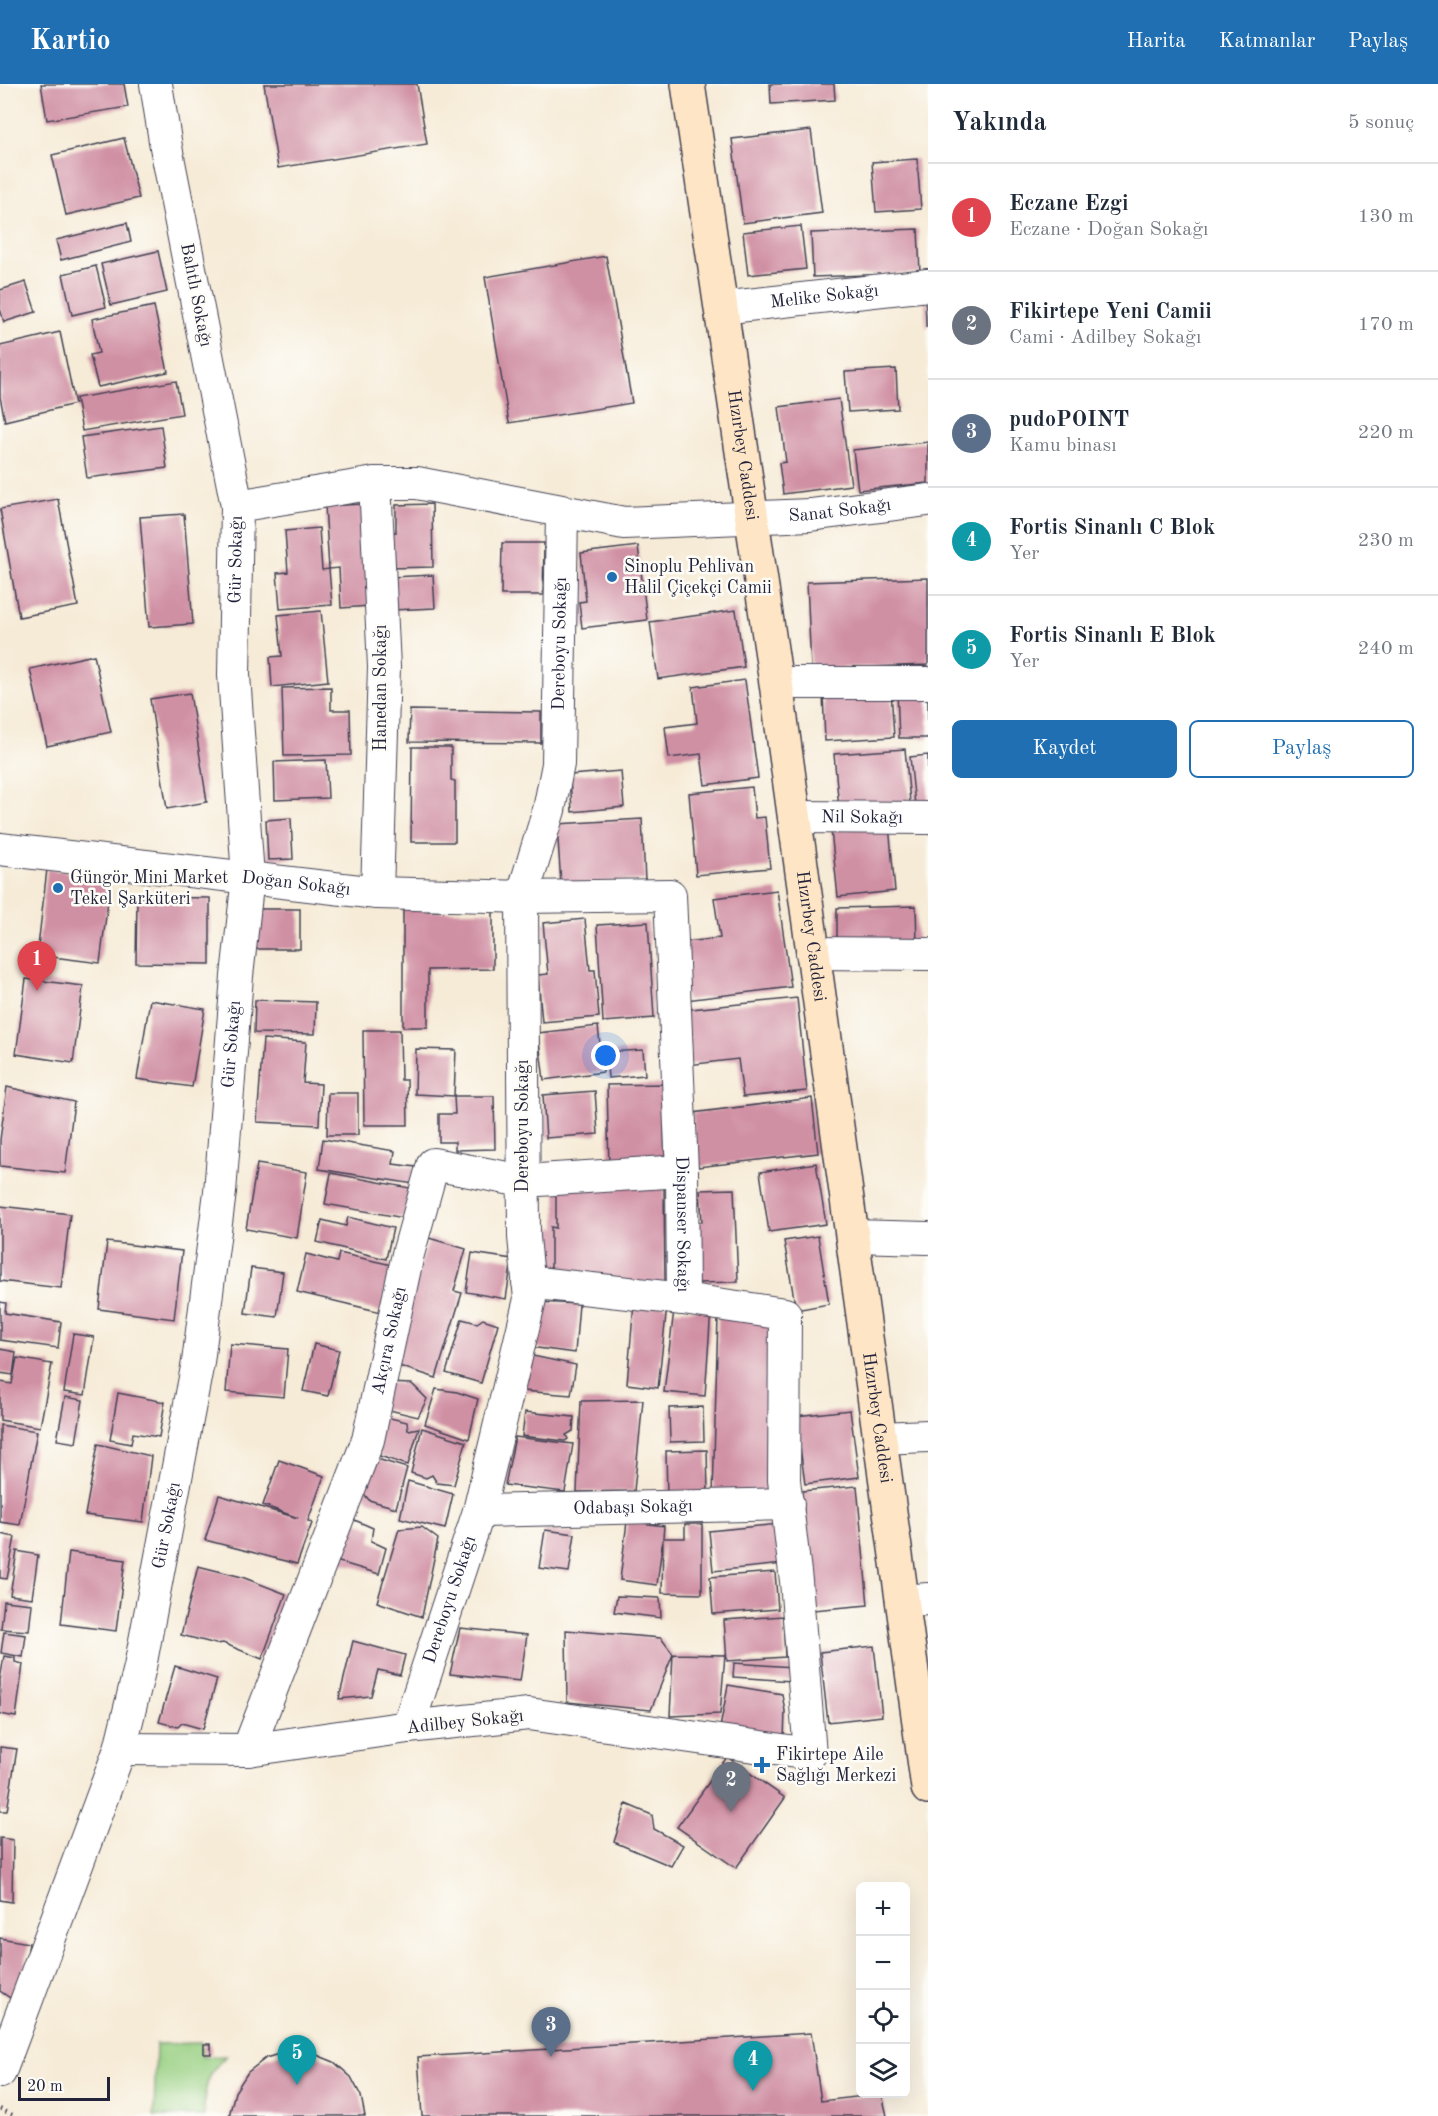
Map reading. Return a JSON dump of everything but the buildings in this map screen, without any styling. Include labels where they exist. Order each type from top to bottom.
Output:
[{"type":"street","name":"Bahtlı Sokağı","points":[[156,84],[166,147],[237,506]]},
{"type":"street","name":"Hızırbey Caddesi","points":[[688,84],[776,683],[880,1438],[915,1600],[928,1788]]},
{"type":"street","name":"Melike Sokağı","points":[[721,308],[928,285]]},
{"type":"street","name":"Gür Sokağı","points":[[0,2072],[120,1749],[140,1667],[198,1362],[220,1192],[237,976],[248,877],[234,675],[237,506],[375,483],[417,483],[624,523],[752,518]]},
{"type":"street","name":"Hanedan Sokağı","points":[[375,483],[384,667],[377,893]]},
{"type":"street","name":"Sanat Sokağı","points":[[752,518],[810,516],[928,500]]},
{"type":"street","name":"Dereboyu Sokağı","points":[[408,1727],[479,1511],[530,1299],[524,1237],[522,897],[549,810],[558,764],[562,512]]},
{"type":"street","points":[[776,683],[928,683]]},
{"type":"street","name":"Nil Sokağı","points":[[794,818],[928,818]]},
{"type":"street","name":"Doğan Sokağı","points":[[0,849],[377,893],[522,897]]},
{"type":"street","name":"Dispanser Sokağı","points":[[522,897],[670,895],[682,1172],[683,1299],[785,1314],[784,1480],[810,1754]]},
{"type":"street","points":[[812,953],[928,954]]},
{"type":"street","name":"Akçıra Sokağı","points":[[248,1750],[368,1440],[408,1254],[433,1164],[524,1181],[682,1172]]},
{"type":"street","points":[[852,1236],[928,1238]]},
{"type":"street","points":[[528,1282],[683,1299]]},
{"type":"street","points":[[880,1438],[928,1436]]},
{"type":"street","name":"Odabaşı Sokağı","points":[[479,1511],[788,1504]]},
{"type":"street","name":"Adilbey Sokağı","points":[[120,1749],[248,1750],[408,1727],[529,1714],[810,1754]]},
{"type":"path","points":[[0,2109],[15,2116]]},
{"type":"green space","points":[[201,2043],[202,2057],[226,2056],[214,2069],[207,2083],[204,2116],[154,2116],[156,2044]]},
{"type":"place","name":"Sinoplu Pehlivan Halil Çiçekçi Camii","points":[[612,577]]},
{"type":"place","name":"Güngör Mini Market Tekel Şarküteri","points":[[58,888]]},
{"type":"place","name":"Eczane Ezgi","points":[[37,991]]},
{"type":"place","name":"Fikirtepe Aile Sağlığı Merkezi","points":[[762,1765]]},
{"type":"place","name":"Fikirtepe Yeni Camii","points":[[731,1812]]},
{"type":"place","name":"pudoPOINT","points":[[551,2057]]},
{"type":"place","name":"Fortis Sinanlı E Blok","points":[[297,2085]]},
{"type":"place","name":"Fortis Sinanlı C Blok","points":[[753,2091]]}]
